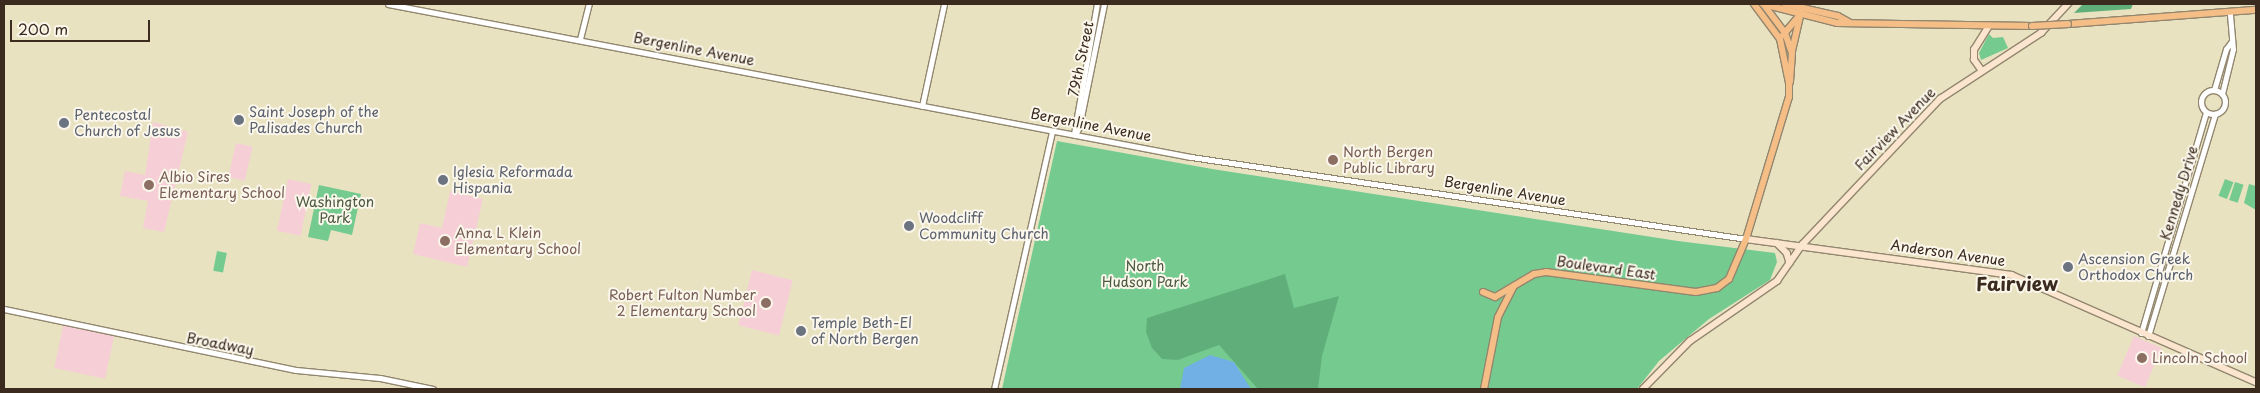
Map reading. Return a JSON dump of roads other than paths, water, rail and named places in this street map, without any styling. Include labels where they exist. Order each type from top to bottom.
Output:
[{"type":"main road","points":[[1754,4],[1780,39],[1790,83]]},
{"type":"main road","points":[[1763,4],[1801,12],[1837,23],[1988,26],[2068,24],[2256,10]]},
{"type":"main road","points":[[1763,4],[1785,33],[1792,53]]},
{"type":"main road","points":[[1785,4],[1801,12]]},
{"type":"main road","name":"Fairview Avenue","points":[[1643,389],[1690,341],[1783,274],[1802,246],[1931,107],[1981,70],[2042,33],[2068,4]]},
{"type":"main road","points":[[1780,39],[1801,12]]},
{"type":"main road","name":"Boulevard East","points":[[1483,292],[1494,297],[1534,274],[1546,272],[1706,291],[1729,279],[1746,239],[1788,100],[1792,53],[1801,12]]},
{"type":"main road","points":[[1981,70],[1974,60],[1974,50],[1988,26]]},
{"type":"main road","name":"Bergenline Avenue","points":[[1746,239],[1794,245]]},
{"type":"main road","points":[[1777,243],[1787,253],[1790,264]]},
{"type":"main road","name":"Anderson Avenue","points":[[1794,245],[2012,275],[2256,382]]},
{"type":"main road","points":[[1484,389],[1498,317],[1514,285]]},
{"type":"street","name":"Bergenline Avenue","points":[[388,4],[1246,167],[1746,239]]},
{"type":"street","points":[[580,39],[590,4]]},
{"type":"street","points":[[922,106],[944,4]]},
{"type":"street","name":"79th Street","points":[[1074,135],[1098,4]]},
{"type":"street","name":"79th Street","points":[[1074,135],[1079,126],[1104,4]]},
{"type":"street","points":[[2222,94],[2214,90],[2205,93],[2201,100],[2206,112],[2215,114],[2225,106],[2222,94],[2233,49],[2230,12]]},
{"type":"street","points":[[2214,90],[2226,49],[2232,41]]},
{"type":"street","name":"Kennedy Drive","points":[[2141,333],[2206,112]]},
{"type":"street","name":"Kennedy Drive","points":[[2148,336],[2215,114]]},
{"type":"street","points":[[994,389],[1052,131]]},
{"type":"street","points":[[2171,235],[2178,236]]},
{"type":"street","points":[[2162,265],[2169,266]]},
{"type":"street","points":[[2152,297],[2159,299]]},
{"type":"street","name":"Broadway","points":[[4,309],[296,370],[380,378],[433,389]]},
{"type":"water","points":[[1210,355],[1234,362],[1251,389],[1180,389],[1184,368]]},
{"type":"place","name":"Saint Joseph of the Palisades Church","points":[[239,120]]},
{"type":"place","name":"Pentecostal Church of Jesus","points":[[64,123]]},
{"type":"place","name":"North Bergen Public Library","points":[[1333,160]]},
{"type":"place","name":"Iglesia Reformada Hispania","points":[[443,180]]},
{"type":"place","name":"Albio Sires Elementary School","points":[[149,185]]},
{"type":"place","name":"Woodcliff Community Church","points":[[909,226]]},
{"type":"place","name":"Anna L Klein Elementary School","points":[[445,241]]},
{"type":"place","name":"Ascension Greek Orthodox Church","points":[[2068,267]]},
{"type":"place","name":"Robert Fulton Number 2 Elementary School","points":[[766,303]]},
{"type":"place","name":"Temple Beth-El of North Bergen","points":[[801,331]]},
{"type":"place","name":"Lincoln School","points":[[2142,358]]},
{"type":"district","name":"Fairview","points":[[2017,284]]},
{"type":"park label","name":"Washington Park","points":[[335,210]]},
{"type":"park label","name":"North Hudson Park","points":[[1145,274]]}]
